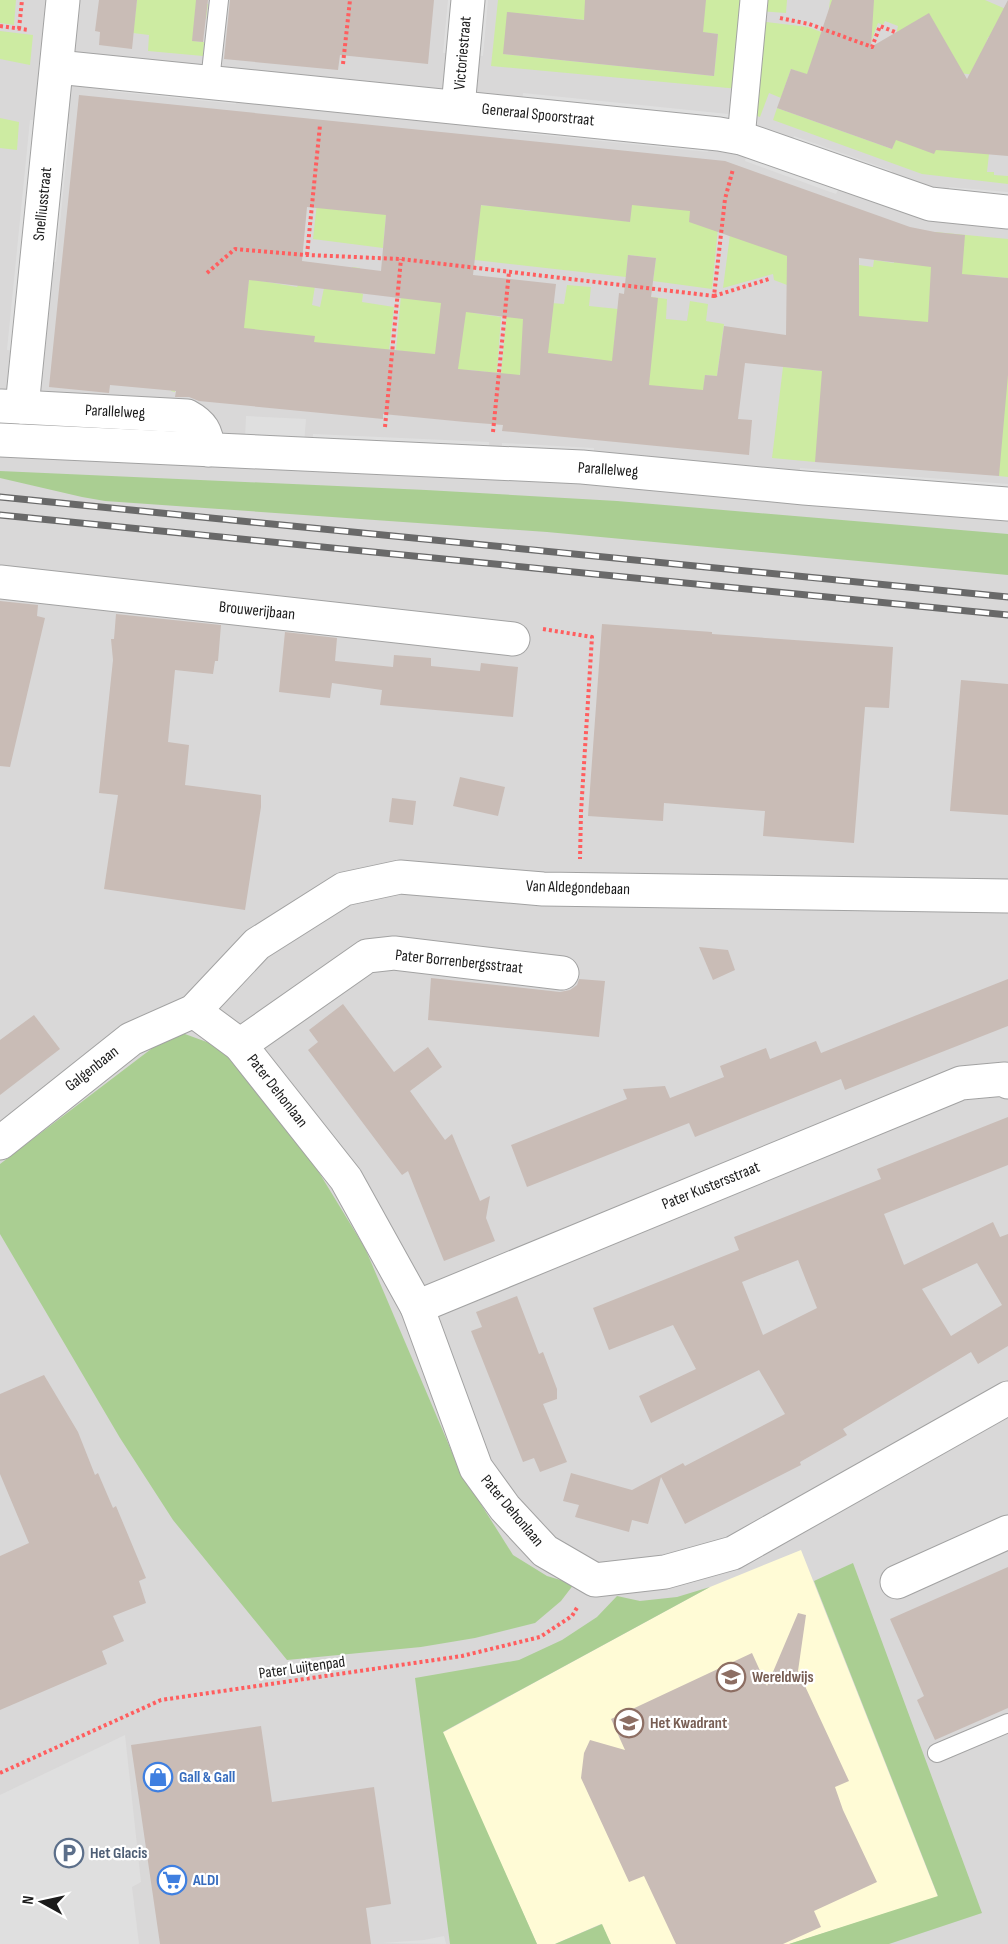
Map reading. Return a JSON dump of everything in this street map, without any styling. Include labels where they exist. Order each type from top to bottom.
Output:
[{"type":"street","name":"Snelliusstraat","points":[[11,406],[57,67],[63,0]]},
{"type":"street","name":"Victoriestraat","points":[[458,107],[468,0]]},
{"type":"street","points":[[741,138],[753,8]]},
{"type":"street","name":"Generaal Spoorstraat","points":[[57,67],[719,134],[741,138],[930,204],[1008,212]]},
{"type":"street","name":"Parallelweg","points":[[11,406],[186,416],[199,422],[205,431],[208,450]]},
{"type":"street","name":"Parallelweg","points":[[0,440],[489,462],[653,473],[804,488],[1008,504]]},
{"type":"street","name":"Brouwerijbaan","points":[[0,582],[513,639]]},
{"type":"street","name":"Van Aldegondebaan","points":[[194,1011],[257,944],[344,889],[400,877],[543,889],[1008,896]]},
{"type":"street","name":"Pater Borrenbergsstraat","points":[[240,1045],[367,956],[394,953],[562,973]]},
{"type":"street","name":"Pater Dehonlaan","points":[[194,1011],[240,1045],[346,1179],[417,1307],[476,1468],[505,1508],[545,1551],[595,1580]]},
{"type":"street","name":"Galgenbaan","points":[[0,1143],[131,1039],[194,1011]]},
{"type":"street","name":"Pater Kustersstraat","points":[[417,1307],[961,1083],[1005,1079],[1008,1082]]},
{"type":"street","points":[[595,1580],[665,1572],[733,1553],[1008,1398]]},
{"type":"street","points":[[897,1582],[1008,1532]]},
{"type":"lane","points":[[210,81],[219,0]]},
{"type":"lane","points":[[937,1753],[1008,1723]]},
{"type":"path","points":[[18,29],[22,0]]},
{"type":"path","points":[[307,255],[332,94],[350,0]]},
{"type":"path","points":[[753,8],[809,24],[872,47],[880,27],[895,32]]},
{"type":"path","points":[[714,296],[725,199],[741,138]]},
{"type":"path","points":[[207,273],[235,249],[401,259],[714,296],[769,279]]},
{"type":"path","points":[[382,457],[401,259]]},
{"type":"path","points":[[489,462],[509,272]]},
{"type":"path","points":[[513,639],[546,628],[592,637],[581,812],[580,889]]},
{"type":"path","name":"Pater Luijtenpad","points":[[0,1773],[161,1700],[462,1656],[540,1637],[572,1616],[595,1580]]},
{"type":"shaded area","points":[[0,0],[1008,0],[1008,1944],[0,1944]]},
{"type":"shaded area","points":[[448,0],[457,0],[452,53],[443,53]]},
{"type":"shaded area","points":[[479,0],[488,0],[483,56],[474,55]]},
{"type":"shaded area","points":[[108,82],[237,95],[236,104],[108,91]]},
{"type":"shaded area","points":[[523,93],[738,115],[736,124],[522,103]]},
{"type":"shaded area","points":[[30,120],[39,120],[16,351],[7,350]]},
{"type":"shaded area","points":[[61,123],[70,124],[56,262],[47,261]]},
{"type":"shaded area","points":[[514,123],[710,144],[708,152],[513,132]]},
{"type":"shaded area","points":[[794,136],[892,171],[889,180],[791,144]]},
{"type":"shaded area","points":[[748,152],[840,185],[836,194],[745,161]]},
{"type":"shaded area","points":[[949,187],[1008,192],[1008,201],[948,196]]},
{"type":"shaded area","points":[[246,416],[306,419],[304,443],[245,441]]},
{"type":"shaded area","points":[[313,434],[489,442],[489,452],[313,444]]},
{"type":"shaded area","points":[[502,443],[594,448],[594,458],[502,452]]},
{"type":"shaded area","points":[[800,468],[1008,484],[1008,493],[799,477]]},
{"type":"shaded area","points":[[801,1550],[938,1897],[789,1944],[611,1944],[601,1924],[555,1944],[537,1944],[442,1733],[710,1587]]},
{"type":"shaded area","name":"Het Glacis","points":[[125,1735],[141,1882],[132,1887],[139,1944],[0,1944],[0,1795]]},
{"type":"shaded area","points":[[444,1936],[446,1944],[383,1943],[424,1940]]},
{"type":"green space","points":[[0,0],[16,0],[14,25],[0,23]]},
{"type":"green space","points":[[137,0],[196,0],[196,2],[208,4],[206,19],[195,18],[193,41],[204,42],[203,56],[148,51],[149,35],[133,33]]},
{"type":"green space","points":[[498,0],[680,0],[705,3],[706,0],[748,0],[739,89],[491,66]],"holes":[[[538,15],[718,34],[714,76],[504,54]]]},
{"type":"green space","points":[[760,0],[787,0],[786,13],[759,11]]},
{"type":"green space","points":[[830,0],[985,0],[1008,10],[1008,45],[988,37],[977,75],[948,72],[989,154],[987,172],[1008,176],[1008,184],[922,174],[773,120],[777,108],[892,149],[906,110],[791,69],[781,98],[769,93],[760,117],[749,113],[758,21],[808,27],[874,52],[896,35],[898,26],[885,21],[883,25],[878,23],[871,42],[828,17]]},
{"type":"green space","points":[[0,31],[33,35],[30,65],[0,59]]},
{"type":"green space","points":[[0,118],[19,122],[17,150],[0,148]]},
{"type":"green space","points":[[322,158],[335,209],[346,211],[449,202],[489,206],[507,191],[506,208],[530,211],[589,199],[721,198],[712,289],[653,281],[656,258],[628,255],[626,277],[475,260],[386,215],[383,248],[313,239]]},
{"type":"green space","points":[[734,204],[816,233],[787,285],[774,280],[773,274],[723,288]]},
{"type":"green space","points":[[935,232],[1008,239],[1008,278],[975,275],[971,304],[815,462],[772,458],[783,367],[821,371],[859,265],[873,267],[874,260],[894,263],[895,252]]},
{"type":"green space","points":[[352,267],[360,268],[357,292],[363,294],[362,302],[394,307],[386,377],[374,376],[376,349],[340,345],[338,357],[321,355],[321,349],[314,348],[314,340],[307,339],[306,343],[292,341],[292,334],[255,330],[252,364],[241,362],[242,348],[227,347],[231,307],[221,306],[217,334],[208,333],[205,342],[180,340],[175,392],[171,391],[174,354],[162,352],[164,329],[161,328],[162,318],[138,315],[134,331],[129,331],[129,337],[133,338],[132,349],[119,348],[122,308],[151,311],[159,305],[170,320],[181,314],[194,330],[203,319],[186,297],[208,280],[208,289],[247,293],[249,279],[297,287],[299,284],[315,286],[312,305],[320,307],[324,288],[348,292]]},
{"type":"green space","points":[[402,285],[474,313],[501,317],[497,373],[469,370],[457,374],[459,357],[432,382],[408,352],[396,350]]},
{"type":"green space","points":[[567,285],[591,287],[589,306],[618,309],[614,341],[646,296],[667,299],[666,319],[687,321],[690,301],[708,304],[706,321],[724,324],[717,376],[705,375],[701,415],[599,385],[601,360],[584,357],[520,372],[518,390],[501,374],[507,311],[539,302],[564,304]]},
{"type":"green space","points":[[975,372],[1008,375],[1008,477],[999,476]]},
{"type":"green space","points":[[0,471],[617,501],[1008,534],[1008,575],[547,532],[105,501],[0,478]]},
{"type":"green space","points":[[174,1030],[215,1045],[248,1076],[295,1133],[365,1248],[460,1471],[513,1555],[547,1576],[574,1584],[561,1601],[535,1623],[475,1638],[421,1647],[287,1660],[173,1520],[120,1438],[0,1234],[0,1164]]},
{"type":"green space","points":[[853,1563],[982,1913],[889,1944],[789,1944],[938,1896],[814,1581]]},
{"type":"green space","points":[[710,1587],[443,1732],[537,1944],[450,1944],[415,1678],[519,1660],[562,1640],[597,1617],[617,1596],[640,1601],[677,1597]]},
{"type":"green space","points":[[602,1924],[611,1944],[555,1944]]},
{"type":"building","points":[[99,0],[137,0],[132,49],[99,45],[100,32],[95,31]]},
{"type":"building","points":[[196,0],[208,0],[203,42],[192,41]]},
{"type":"building","points":[[230,0],[434,0],[428,64],[340,55],[338,70],[224,59]]},
{"type":"building","points":[[585,0],[706,0],[703,32],[718,34],[714,76],[503,54],[507,12],[584,20]]},
{"type":"building","points":[[832,0],[874,0],[871,47],[929,13],[967,79],[1008,0],[1008,156],[936,150],[934,154],[896,140],[892,149],[777,108],[791,69],[807,74]]},
{"type":"building","points":[[79,95],[725,161],[910,227],[965,235],[962,274],[1008,278],[1008,375],[999,476],[815,462],[822,371],[745,363],[738,419],[752,420],[749,455],[502,431],[503,425],[383,414],[383,419],[199,401],[189,397],[175,397],[176,391],[110,385],[109,393],[49,387]],"holes":[[[481,205],[630,222],[632,205],[690,211],[689,222],[787,256],[786,335],[724,326],[717,376],[705,375],[703,390],[649,385],[658,298],[651,297],[656,258],[628,255],[624,294],[619,293],[612,361],[548,353],[556,284],[473,275]],[[307,207],[386,215],[381,271],[302,261]],[[859,258],[931,267],[928,322],[859,316]],[[249,280],[441,303],[435,354],[314,342],[315,336],[244,328]],[[466,312],[523,319],[520,375],[458,369]]]},
{"type":"building","points":[[0,601],[38,605],[37,616],[45,618],[10,767],[0,766]]},
{"type":"building","points":[[116,614],[221,625],[218,661],[215,661],[213,674],[175,670],[168,742],[189,745],[185,785],[261,795],[245,910],[104,889],[118,795],[99,793],[113,660],[111,639],[114,639]]},
{"type":"building","points":[[602,624],[893,647],[889,708],[865,707],[854,843],[763,836],[765,811],[664,803],[663,821],[588,816]]},
{"type":"building","points":[[285,632],[337,638],[335,661],[393,667],[394,655],[431,658],[431,666],[480,671],[481,663],[518,667],[513,717],[380,705],[382,690],[332,683],[330,698],[279,692]]},
{"type":"building","points":[[961,680],[1008,684],[1008,815],[950,811]]},
{"type":"building","points":[[460,777],[505,787],[498,816],[453,806]]},
{"type":"building","points":[[392,798],[416,801],[413,825],[389,822]]},
{"type":"building","points":[[699,947],[728,950],[735,970],[713,980]]},
{"type":"building","points":[[431,978],[560,992],[570,990],[577,985],[579,979],[605,981],[599,1037],[428,1020]]},
{"type":"building","points":[[1008,979],[1008,1026],[845,1090],[841,1079],[695,1137],[689,1123],[527,1187],[511,1145],[627,1099],[623,1089],[665,1086],[670,1098],[724,1077],[720,1066],[766,1048],[770,1059],[816,1041],[821,1053]]},
{"type":"building","points":[[343,1004],[394,1072],[428,1047],[442,1067],[410,1091],[445,1140],[452,1134],[480,1201],[490,1196],[486,1218],[495,1241],[444,1261],[408,1171],[402,1175],[308,1050],[318,1042],[309,1030]]},
{"type":"building","points":[[34,1015],[60,1049],[0,1095],[0,1040]]},
{"type":"building","points":[[1008,1117],[1008,1165],[884,1214],[904,1265],[993,1222],[1000,1237],[1008,1234],[1008,1346],[978,1364],[971,1352],[843,1429],[847,1435],[800,1462],[801,1465],[685,1524],[661,1477],[648,1524],[632,1520],[629,1532],[575,1517],[579,1505],[563,1501],[571,1473],[632,1490],[683,1463],[685,1466],[785,1414],[759,1370],[651,1423],[639,1396],[696,1369],[673,1325],[609,1350],[593,1308],[739,1250],[734,1237],[881,1179],[877,1169]],"holes":[[[798,1260],[817,1308],[763,1335],[742,1282]],[[977,1263],[1002,1305],[951,1336],[922,1289]]]},
{"type":"building","points":[[517,1296],[539,1354],[543,1352],[557,1389],[557,1399],[543,1404],[567,1462],[540,1472],[534,1458],[523,1462],[471,1331],[482,1327],[476,1312]]},
{"type":"building","points":[[44,1375],[78,1432],[95,1475],[98,1473],[113,1508],[116,1506],[146,1578],[139,1581],[146,1603],[113,1616],[124,1641],[102,1651],[107,1664],[0,1710],[0,1556],[29,1543],[0,1474],[0,1394]]},
{"type":"building","points":[[1008,1567],[1008,1708],[935,1740],[917,1700],[924,1696],[890,1619]]},
{"type":"building","points":[[798,1613],[806,1615],[798,1671],[849,1781],[835,1787],[843,1810],[877,1882],[814,1911],[821,1927],[783,1944],[676,1944],[644,1876],[629,1882],[581,1778],[584,1753],[590,1740],[625,1750],[611,1719],[752,1653],[767,1686]]},
{"type":"building","points":[[261,1726],[272,1802],[374,1787],[391,1904],[366,1908],[371,1944],[160,1944],[131,1745]]},
{"type":"railway","points":[[0,497],[1008,597]]},
{"type":"railway","points":[[0,515],[1008,615]]},
{"type":"place","name":"Wereldwijs","points":[[731,1677]]},
{"type":"place","name":"Het Kwadrant","points":[[629,1723]]},
{"type":"place","name":"Gall & Gall","points":[[158,1777]]},
{"type":"place","name":"Het Glacis","points":[[69,1853]]},
{"type":"place","name":"ALDI","points":[[172,1880]]}]
